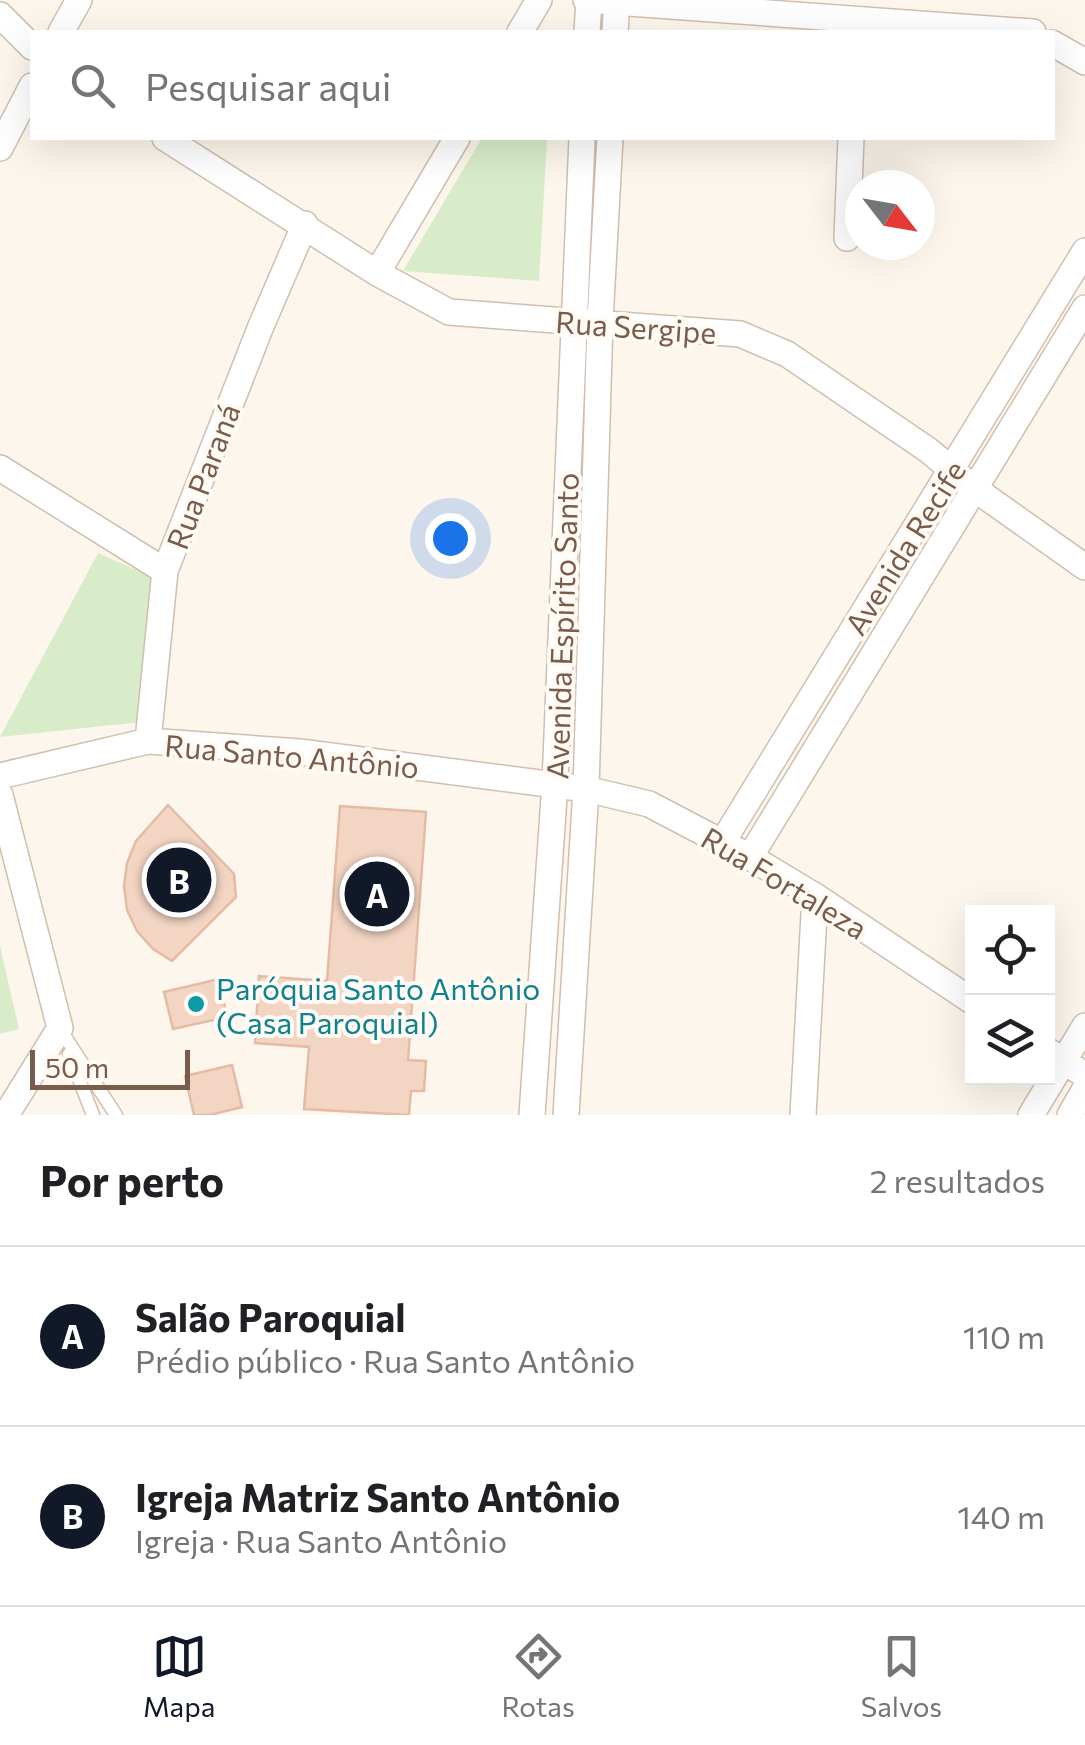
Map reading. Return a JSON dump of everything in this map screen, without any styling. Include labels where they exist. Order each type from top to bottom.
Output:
[{"type":"street","points":[[62,30],[78,0]]},
{"type":"street","points":[[521,30],[539,0]]},
{"type":"street","points":[[588,30],[588,0],[1009,30]]},
{"type":"street","points":[[616,30],[617,2]]},
{"type":"street","points":[[0,14],[30,45]]},
{"type":"street","points":[[1055,45],[1085,62]]},
{"type":"street","points":[[0,148],[30,90]]},
{"type":"street","name":"Rua Sergipe","points":[[168,140],[377,273],[449,312],[740,334],[788,354],[1085,567]]},
{"type":"street","points":[[377,273],[457,140]]},
{"type":"street","name":"Avenida Espírito Santo","points":[[532,1115],[555,783],[582,140]]},
{"type":"street","name":"Avenida Espírito Santo","points":[[566,1115],[586,789],[600,322],[610,140]]},
{"type":"street","points":[[850,170],[851,140]]},
{"type":"street","name":"Rua Paraná","points":[[148,741],[165,571],[260,326],[305,224]]},
{"type":"street","name":"Avenida Recife","points":[[722,843],[1085,251]]},
{"type":"street","name":"Avenida Recife","points":[[750,857],[1085,308]]},
{"type":"street","points":[[1020,358],[1046,373]]},
{"type":"street","points":[[0,468],[165,571]]},
{"type":"street","points":[[565,551],[594,554]]},
{"type":"street","name":"Rua Santo Antônio","points":[[0,776],[148,741],[300,752],[586,789]]},
{"type":"street","name":"Rua Fortaleza","points":[[586,789],[649,804],[750,857],[965,996]]},
{"type":"street","points":[[0,795],[60,1028],[6,1115]]},
{"type":"street","points":[[803,1115],[815,896]]},
{"type":"street","points":[[540,999],[573,1000]]},
{"type":"street","points":[[1085,1026],[1055,1056],[1085,1075]]},
{"type":"street","points":[[1031,1115],[1043,1085]]},
{"type":"street","points":[[1070,1115],[1085,1089]]},
{"type":"lane","points":[[60,1028],[93,1115]]},
{"type":"lane","points":[[60,1028],[116,1115]]},
{"type":"green space","points":[[481,140],[547,140],[539,281],[403,271]]},
{"type":"green space","points":[[98,553],[157,579],[141,722],[0,737]]},
{"type":"green space","points":[[0,946],[19,1029],[0,1034]]},
{"type":"building","points":[[168,805],[234,874],[236,897],[172,961],[153,949],[137,931],[127,910],[124,886],[127,863],[136,841]]},
{"type":"building","points":[[340,806],[426,812],[408,1060],[426,1061],[424,1091],[411,1091],[409,1115],[304,1109],[309,1047],[255,1043],[259,976],[327,981]]},
{"type":"building","name":"Paróquia Santo Antônio (Casa Paroquial)","points":[[219,979],[227,1017],[173,1029],[164,992]]},
{"type":"building","points":[[232,1065],[242,1107],[194,1115],[185,1076]]},
{"type":"place","name":"Igreja Matriz Santo Antônio","points":[[179,880]]},
{"type":"place","name":"Salão Paroquial","points":[[377,894]]},
{"type":"place","name":"Paróquia Santo Antônio (Casa Paroquial)","points":[[196,1004]]}]
